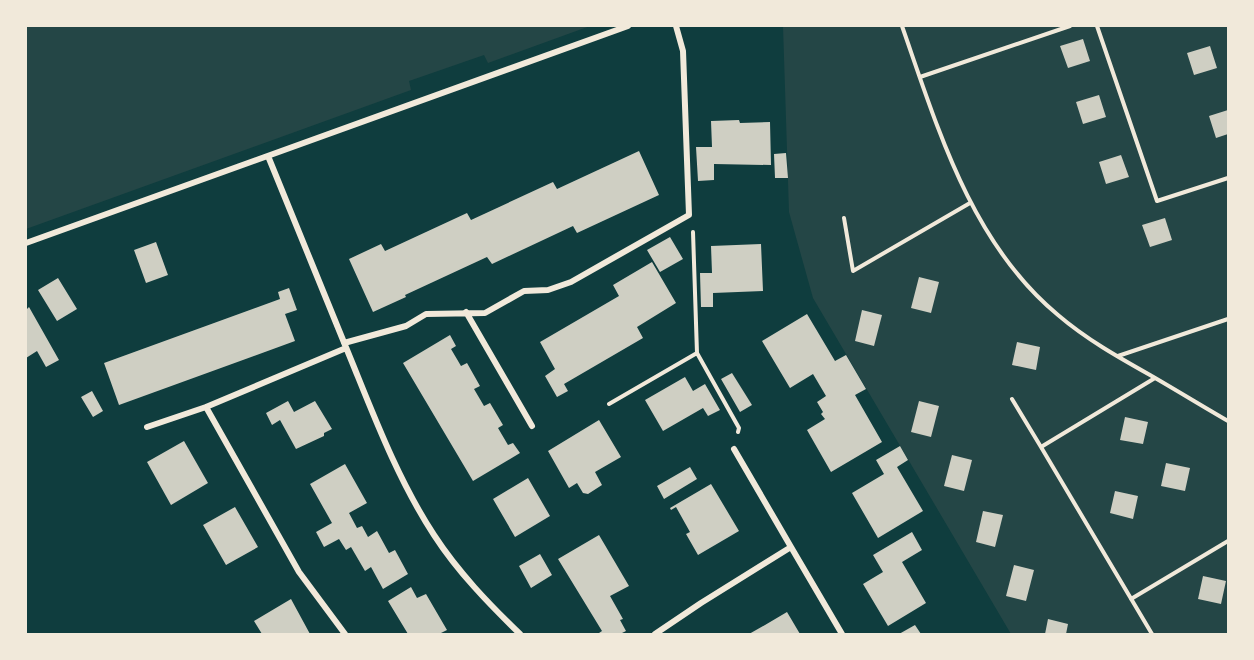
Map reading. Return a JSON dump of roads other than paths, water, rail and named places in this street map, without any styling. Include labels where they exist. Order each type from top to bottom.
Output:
[{"type":"street","points":[[26,243],[628,26]]},
{"type":"street","points":[[147,428],[206,407],[345,345],[406,326],[426,314],[485,313],[524,291],[548,290],[571,282],[689,215],[683,51],[676,26]]},
{"type":"street","points":[[268,156],[380,430],[405,484],[434,535],[484,599],[520,634]]},
{"type":"street","points":[[466,312],[532,426]]},
{"type":"street","points":[[206,407],[299,572],[345,634]]},
{"type":"street","points":[[734,449],[842,634]]},
{"type":"street","points":[[656,634],[790,548]]}]
